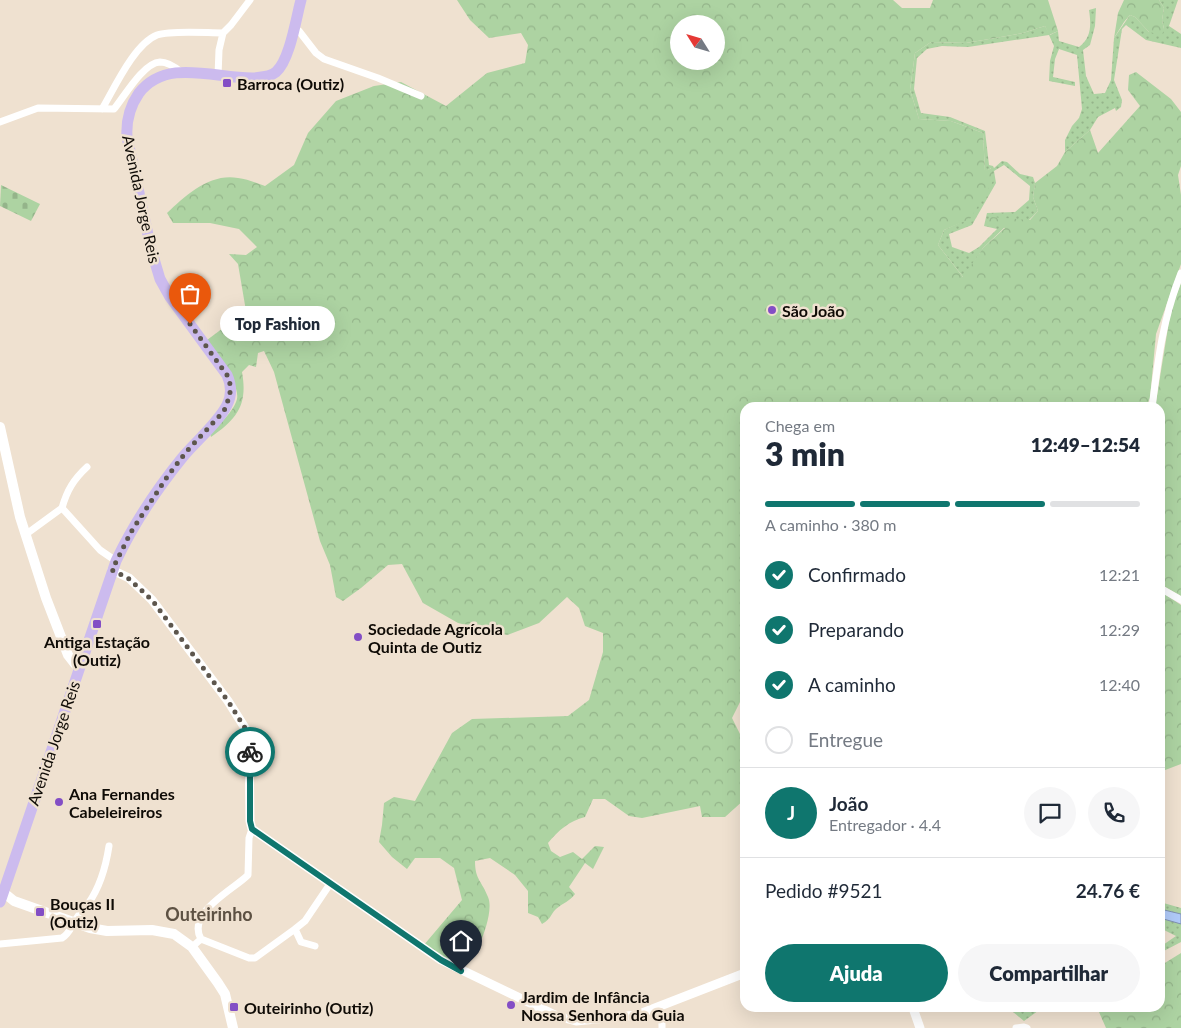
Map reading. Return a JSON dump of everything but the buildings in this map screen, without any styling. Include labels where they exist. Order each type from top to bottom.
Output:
[{"type":"main road","name":"Avenida Jorge Reis","points":[[1,899],[114,566],[131,532],[167,477],[186,452],[224,411],[230,395],[230,384],[227,375],[170,297],[160,279],[150,249],[127,136],[130,110],[143,89],[162,75],[181,72],[259,78],[276,72],[285,58],[301,0]]},
{"type":"main road","points":[[0,426],[25,535],[46,598],[68,655],[75,664],[80,665]]},
{"type":"main road","points":[[1,899],[14,901],[90,928],[107,931],[162,930],[174,934],[192,948],[225,994],[233,1028]]},
{"type":"street","points":[[218,76],[218,50],[223,33],[250,0]]},
{"type":"street","points":[[294,28],[299,31],[316,53],[324,59],[421,96]]},
{"type":"street","points":[[102,109],[134,56],[143,45],[156,36],[166,33],[223,33]]},
{"type":"street","points":[[0,122],[38,108],[114,109],[144,70],[154,64],[165,63],[181,72]]},
{"type":"street","points":[[1153,402],[1159,349],[1170,300],[1181,273]]},
{"type":"street","points":[[25,535],[62,508],[65,495],[73,480],[87,467]]},
{"type":"street","points":[[62,508],[114,566],[152,600],[228,701],[245,728],[250,743],[250,821],[252,829],[249,838],[248,875],[210,904],[199,922],[197,933],[201,939],[248,958],[255,958],[305,921],[330,884]]},
{"type":"street","points":[[1165,591],[1181,600]]},
{"type":"street","points":[[252,829],[441,960],[557,1016],[576,1021],[636,1015],[740,975]]},
{"type":"street","points":[[0,944],[62,938],[67,935],[77,922],[98,886],[106,866],[109,846]]},
{"type":"street","points":[[295,929],[301,942],[315,946]]},
{"type":"street","points":[[192,948],[201,939]]},
{"type":"street","points":[[654,1009],[662,1023],[662,1028]]},
{"type":"street","points":[[914,1012],[920,1028]]},
{"type":"street","points":[[1016,1028],[1027,1028]]},
{"type":"green space","points":[[457,0],[893,0],[902,8],[930,8],[933,0],[1048,0],[1058,31],[1049,35],[1045,26],[1023,33],[966,43],[931,42],[915,53],[910,90],[919,119],[951,121],[983,133],[985,171],[992,168],[993,181],[970,219],[944,230],[938,245],[963,277],[983,248],[1005,228],[988,223],[990,217],[1030,220],[1038,211],[1033,197],[1035,183],[1057,166],[1065,152],[1090,130],[1098,153],[1140,106],[1128,90],[1129,75],[1136,72],[1171,99],[1181,112],[1181,166],[1178,175],[1181,195],[1181,264],[1156,334],[1148,402],[740,402],[740,702],[732,718],[740,734],[740,804],[725,817],[702,817],[700,806],[642,818],[629,816],[605,799],[593,799],[585,817],[565,827],[548,843],[551,851],[560,857],[573,852],[582,859],[595,846],[604,847],[593,869],[585,863],[569,887],[575,894],[556,909],[542,924],[538,917],[528,913],[528,891],[515,875],[490,858],[475,861],[478,877],[489,902],[488,920],[480,943],[461,951],[449,961],[423,946],[462,900],[454,868],[440,858],[415,858],[407,869],[392,857],[379,842],[384,803],[394,797],[415,801],[452,733],[472,719],[568,716],[589,700],[603,652],[603,633],[585,626],[579,608],[567,597],[539,623],[507,635],[458,623],[423,603],[402,564],[388,565],[343,601],[336,597],[330,565],[320,541],[274,372],[264,351],[258,353],[256,367],[249,365],[242,372],[242,402],[234,417],[211,437],[210,433],[226,418],[233,408],[237,399],[237,392],[226,368],[207,340],[246,311],[238,264],[229,254],[246,255],[257,247],[239,229],[210,223],[173,223],[167,213],[199,187],[218,179],[228,177],[252,181],[265,186],[294,165],[308,133],[336,101],[374,86],[401,82],[446,106],[487,73],[525,63],[528,45],[521,33],[489,38],[470,20]]},
{"type":"green space","points":[[1124,0],[1159,0],[1164,8],[1162,20],[1164,29],[1162,35],[1149,32],[1135,17],[1130,15],[1114,38],[1118,13]]},
{"type":"green space","points":[[1159,0],[1178,0],[1169,26],[1181,34],[1181,48],[1146,40],[1126,25],[1122,29],[1114,80],[1122,100],[1121,107],[1116,111],[1115,108],[1098,117],[1090,130],[1065,152],[1065,140],[1072,126],[1079,118],[1082,109],[1077,55],[1059,49],[1055,59],[1053,77],[1075,82],[1075,86],[1049,81],[1050,61],[1054,46],[1049,35],[968,47],[942,46],[927,49],[917,58],[914,89],[921,113],[950,117],[985,131],[989,165],[994,168],[1002,161],[1007,162],[1020,174],[1033,177],[1035,183],[1033,197],[1038,211],[1029,220],[1005,227],[983,248],[964,278],[938,245],[944,230],[970,218],[991,168],[985,172],[983,133],[951,121],[919,119],[910,90],[915,53],[931,42],[966,43],[1023,33],[1045,26],[1050,35],[1058,31],[1059,41],[1079,47],[1088,35],[1090,25],[1089,10],[1096,8],[1095,26],[1090,45],[1083,50],[1086,76],[1094,94],[1105,93],[1111,80],[1114,38],[1130,15],[1135,17],[1149,32],[1164,29],[1162,20],[1164,8]],"holes":[[[1004,165],[1030,186],[1029,200],[1015,212],[987,213],[984,226],[997,229],[979,247],[969,253],[952,247],[949,234],[972,225],[996,183],[994,171]]]},
{"type":"green space","points":[[1,185],[40,204],[31,221],[0,206]]},
{"type":"green space","points":[[1181,283],[1181,596],[1165,587],[1165,402],[1156,402],[1171,309]]},
{"type":"green space","points":[[1165,594],[1181,605],[1181,764],[1165,770]]},
{"type":"green space","points":[[1165,903],[1181,908],[1181,942],[1165,950],[1165,944],[1176,936],[1165,930]]},
{"type":"green space","points":[[1181,953],[1181,1028],[1106,1028],[1099,1012],[1165,1012],[1165,963]]},
{"type":"green space","points":[[1013,1012],[1036,1012],[1024,1021]]},
{"type":"water","points":[[1165,910],[1181,914],[1181,924],[1165,919]]},
{"type":"way so far","points":[[190,324],[227,375],[230,384],[227,405],[224,411],[186,452],[167,477],[131,532],[112,570],[128,578],[152,600],[228,701],[245,728],[250,743],[250,752]]},
{"type":"place","name":"Barroca (Outiz)","points":[[227,83]]},
{"type":"place","name":"São João","points":[[772,310]]},
{"type":"place","name":"Top Fashion","points":[[190,324]]},
{"type":"place","name":"Antiga Estação (Outiz)","points":[[97,624]]},
{"type":"place","name":"Sociedade Agrícola Quinta de Outiz","points":[[358,637]]},
{"type":"place","name":"Ana Fernandes Cabeleireiros","points":[[59,802]]},
{"type":"place","name":"Bouças II (Outiz)","points":[[40,912]]},
{"type":"place","name":"Jardim de Infância Nossa Senhora da Guia","points":[[511,1005]]},
{"type":"place","name":"Outeirinho (Outiz)","points":[[234,1007]]},
{"type":"district","name":"Outeirinho","points":[[209,914]]},
{"type":"route","points":[[250,752],[250,821],[252,829],[441,960],[461,971]]}]
